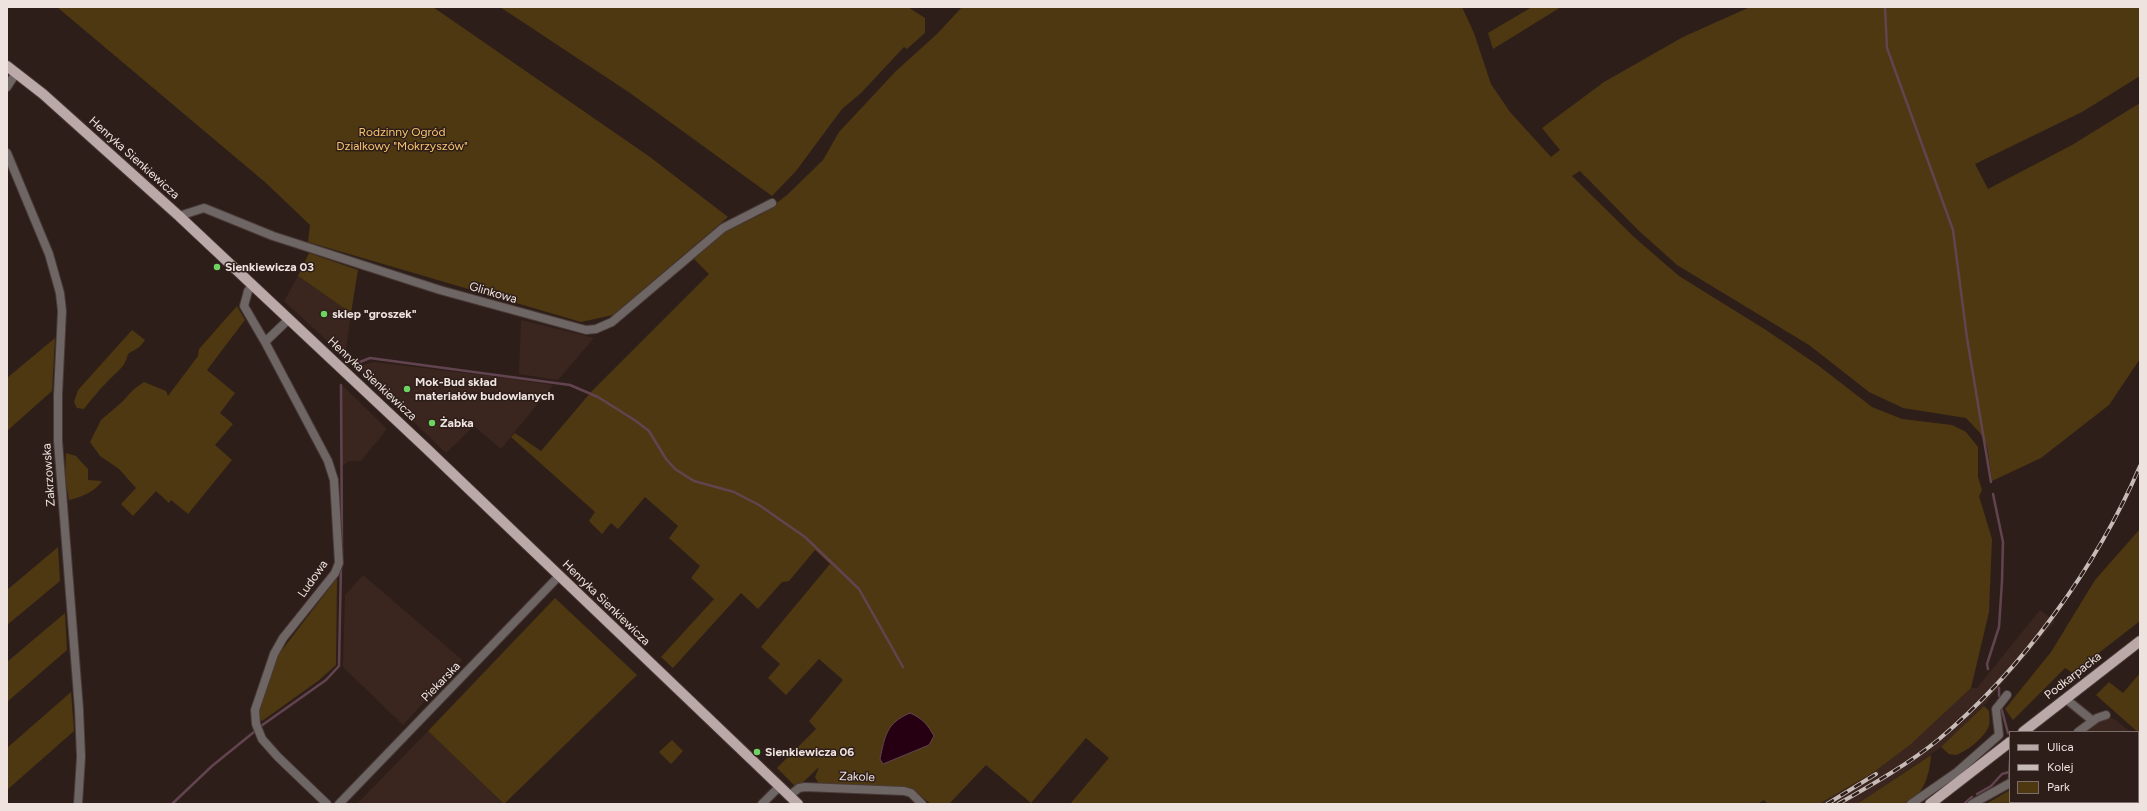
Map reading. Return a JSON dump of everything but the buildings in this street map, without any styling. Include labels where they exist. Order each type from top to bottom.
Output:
[{"type":"main road","name":"Henryka Sienkiewicza","points":[[7,66],[54,104],[179,216],[253,285],[798,804]]},
{"type":"main road","name":"Podkarpacka","points":[[2024,731],[2140,641]]},
{"type":"main road","points":[[1930,804],[2009,743]]},
{"type":"street","points":[[7,87],[16,72]]},
{"type":"street","name":"Zakrzowska","points":[[7,153],[49,254],[60,293],[62,311],[58,394],[58,441],[79,708],[80,758],[78,804]]},
{"type":"street","name":"Glinkowa","points":[[179,216],[204,208],[273,236],[440,290],[586,330],[596,329],[612,322],[723,228],[772,203]]},
{"type":"street","name":"Ludowa","points":[[253,285],[248,291],[244,306],[265,342],[328,461],[334,480],[339,563],[335,573],[283,638],[274,654],[255,710],[256,724],[262,739],[278,757],[327,804]]},
{"type":"street","points":[[265,342],[289,319]]},
{"type":"street","name":"Piekarska","points":[[339,804],[559,576]]},
{"type":"street","points":[[1911,804],[1957,772],[1999,735],[1996,709],[2007,695]]},
{"type":"street","points":[[2066,699],[2093,720]]},
{"type":"street","points":[[2079,731],[2093,720],[2106,715]]},
{"type":"street","points":[[1972,804],[2009,785]]},
{"type":"street","points":[[762,804],[779,787]]},
{"type":"street","name":"Zakole","points":[[789,796],[799,788],[805,787],[904,791],[911,793],[922,804]]},
{"type":"shaded area","points":[[298,276],[351,313],[345,357],[284,301]]},
{"type":"shaded area","points":[[521,320],[594,338],[558,380],[519,374]]},
{"type":"shaded area","points":[[373,362],[553,385],[501,449],[474,426],[446,453],[356,367]]},
{"type":"shaded area","points":[[342,385],[387,429],[361,461],[349,461],[341,467]]},
{"type":"shaded area","points":[[363,575],[462,660],[403,725],[343,667],[345,595]]},
{"type":"shaded area","points":[[2040,610],[2055,621],[1985,704],[1946,744],[1857,804],[1819,804],[1874,772],[1910,745],[1971,688],[1977,688]]},
{"type":"shaded area","points":[[910,713],[924,722],[934,736],[929,745],[883,764],[880,759],[885,737],[888,731],[896,721]]},
{"type":"shaded area","points":[[2110,718],[2114,719],[2130,731],[2084,731],[2099,721]]},
{"type":"shaded area","points":[[428,731],[504,804],[357,804]]},
{"type":"shaded area","points":[[2139,739],[2140,740],[2140,790],[2139,789]]},
{"type":"green space","name":"Rodzinny Ogród Dzialkowy \"Mokrzyszów\"","points":[[57,7],[433,7],[650,157],[728,217],[613,315],[581,322],[308,242],[310,225],[266,183]]},
{"type":"green space","points":[[500,7],[908,7],[925,18],[925,33],[907,49],[904,47],[861,93],[842,109],[796,171],[772,196],[630,93]]},
{"type":"green space","points":[[962,7],[1462,7],[1474,33],[1491,84],[1510,112],[1551,157],[1560,150],[1542,128],[1604,82],[1683,37],[1750,7],[2140,7],[2140,76],[2082,112],[1975,164],[1988,189],[2072,145],[2140,103],[2140,359],[2109,405],[2041,458],[1992,481],[1987,446],[1980,433],[1966,418],[1903,408],[1869,392],[1809,345],[1677,265],[1638,230],[1580,171],[1572,176],[1634,237],[1679,276],[1766,330],[1819,366],[1872,407],[1902,419],[1952,425],[1966,432],[1978,447],[1978,477],[1982,490],[1979,496],[1992,539],[1989,612],[1971,688],[1910,745],[1874,772],[1819,804],[1768,804],[1764,800],[1757,804],[1070,804],[1109,758],[1086,738],[1031,803],[986,765],[949,804],[931,804],[913,790],[819,784],[815,777],[819,767],[797,788],[777,768],[816,729],[809,721],[843,680],[819,659],[786,695],[768,678],[780,664],[761,647],[830,564],[815,550],[789,581],[782,582],[758,609],[741,593],[673,668],[661,657],[714,599],[691,578],[700,566],[669,538],[678,526],[645,497],[618,529],[611,523],[602,534],[589,521],[595,512],[511,437],[515,433],[541,451],[591,392],[709,274],[694,259],[725,232],[762,214],[787,195],[823,160],[839,132],[896,71],[938,33]]},
{"type":"green space","points":[[1532,7],[1561,7],[1493,49],[1488,33]]},
{"type":"green space","points":[[309,253],[358,270],[351,313],[298,276]]},
{"type":"green space","points":[[237,306],[245,320],[207,370],[235,393],[220,413],[233,424],[215,445],[232,460],[188,514],[171,500],[169,503],[156,491],[133,516],[121,504],[136,488],[119,469],[100,456],[90,442],[101,420],[122,402],[134,389],[144,382],[166,391],[168,396],[198,356],[199,349]]},
{"type":"green space","points":[[132,330],[145,340],[139,347],[128,354],[125,363],[101,388],[84,409],[77,408],[74,402],[78,390]]},
{"type":"green space","points":[[55,338],[52,391],[7,431],[7,378]]},
{"type":"green space","points":[[66,453],[76,456],[88,469],[88,480],[102,481],[96,488],[87,494],[69,500],[65,478]]},
{"type":"green space","points":[[2140,529],[2140,621],[2073,673],[2065,668],[2013,720],[2005,709],[2051,652],[2095,580]]},
{"type":"green space","points":[[58,547],[60,581],[7,625],[7,590]]},
{"type":"green space","points":[[337,578],[336,665],[318,681],[262,721],[259,719],[259,709],[279,654]]},
{"type":"green space","points":[[555,598],[637,675],[504,804],[428,731]]},
{"type":"green space","points":[[65,613],[67,650],[7,702],[7,662]]},
{"type":"green space","points":[[2140,673],[2140,734],[2139,731],[2137,731],[2096,695],[2109,682],[2123,693]]},
{"type":"green space","points":[[71,692],[74,731],[7,790],[7,748]]},
{"type":"green space","points":[[1984,706],[1989,711],[1989,725],[1984,734],[1973,745],[1956,755],[1949,754],[1941,747]]},
{"type":"green space","points":[[672,740],[683,751],[671,764],[659,752]]},
{"type":"green space","points":[[1931,755],[1925,784],[1917,796],[1911,801],[1904,804],[1894,805],[1857,804]]},
{"type":"green space","points":[[2139,789],[2140,790],[2140,804],[1986,804],[2009,791],[2009,803],[2139,803]]},
{"type":"waterway","points":[[1885,7],[1887,48],[1953,230],[1967,338],[1991,482]]},
{"type":"waterway","points":[[355,364],[370,358],[570,385],[598,397],[649,431],[666,459],[675,469],[694,481],[734,492],[759,505],[805,537],[859,589],[903,667]]},
{"type":"waterway","points":[[341,385],[342,552]]},
{"type":"waterway","points":[[1988,669],[1987,664],[1999,627],[2002,581],[2003,542],[1993,494]]},
{"type":"waterway","points":[[261,726],[326,680],[339,666],[341,565]]},
{"type":"waterway","points":[[1999,688],[1999,696]]},
{"type":"waterway","points":[[2001,707],[2008,733]]},
{"type":"waterway","points":[[172,804],[212,766],[254,732]]},
{"type":"waterway","points":[[1977,794],[1991,786],[2002,774],[2009,772]]},
{"type":"waterway","points":[[1964,804],[1972,797]]},
{"type":"railway","points":[[1838,804],[1890,774],[1938,740],[1999,682],[2054,614],[2079,578],[2102,541],[2140,466]]},
{"type":"railway","points":[[1827,804],[1876,774]]},
{"type":"place","name":"Sienkiewicza 03","points":[[217,267]]},
{"type":"place","name":"sklep \"groszek\"","points":[[324,314]]},
{"type":"place","name":"Mok-Bud skład materiałów budowlanych","points":[[407,389]]},
{"type":"place","name":"Żabka","points":[[432,423]]},
{"type":"place","name":"Sienkiewicza 06","points":[[757,752]]}]
